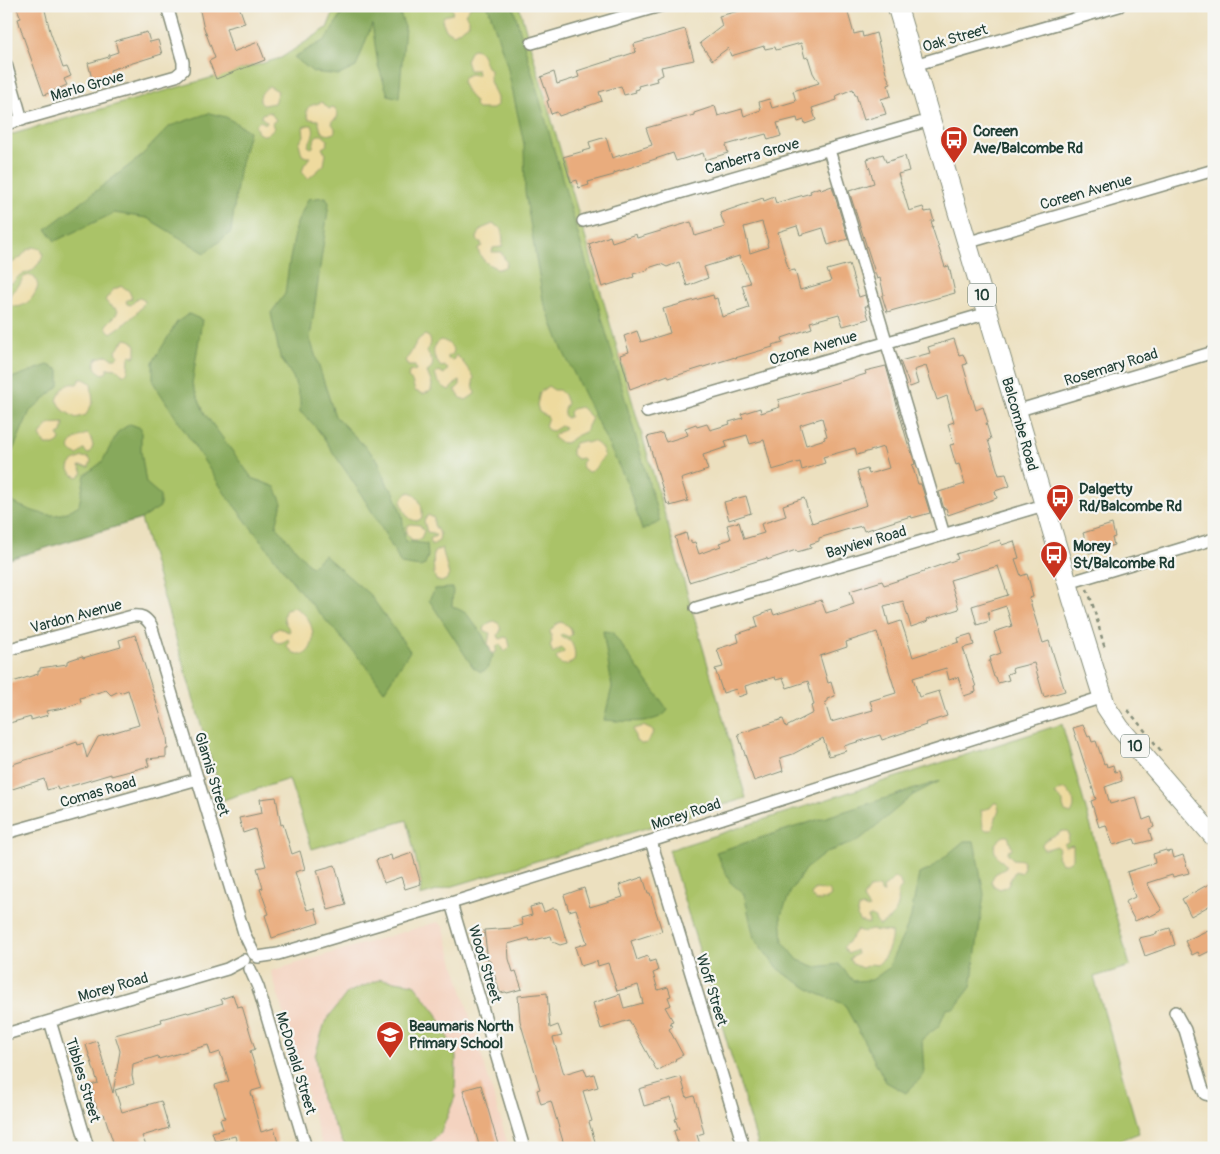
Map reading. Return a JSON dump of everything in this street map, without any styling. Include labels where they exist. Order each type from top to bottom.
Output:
[{"type":"main road","name":"Balcombe Road","points":[[897,6],[1044,505],[1075,580],[1103,697],[1115,722],[1214,837]]},
{"type":"street","name":"Marlo Grove","points":[[6,124],[176,76],[182,70],[183,62],[167,6]]},
{"type":"street","points":[[532,43],[660,6]]},
{"type":"street","name":"Oak Street","points":[[914,65],[1119,6]]},
{"type":"street","points":[[6,64],[22,120]]},
{"type":"street","name":"Canberra Grove","points":[[583,221],[930,120]]},
{"type":"street","points":[[829,150],[944,534]]},
{"type":"street","name":"Coreen Avenue","points":[[966,243],[1214,170]]},
{"type":"street","name":"Ozone Avenue","points":[[647,412],[988,313]]},
{"type":"street","name":"Rosemary Road","points":[[1016,411],[1214,352]]},
{"type":"street","name":"Bayview Road","points":[[696,608],[1044,505]]},
{"type":"street","points":[[1075,580],[1214,539]]},
{"type":"street","name":"Vardon Avenue","points":[[6,650],[132,616],[139,615],[145,618],[151,625]]},
{"type":"street","name":"Glamis Street","points":[[151,625],[252,962]]},
{"type":"street","name":"Morey Road","points":[[6,1034],[451,903],[1103,697]]},
{"type":"street","name":"Comas Road","points":[[6,833],[198,779]]},
{"type":"street","name":"Woff Street","points":[[651,841],[744,1148]]},
{"type":"street","name":"Wood Street","points":[[451,903],[524,1148]]},
{"type":"street","name":"McDonald Street","points":[[252,962],[306,1148]]},
{"type":"street","points":[[1175,1012],[1185,1030],[1205,1094],[1214,1094]]},
{"type":"street","name":"Tibbles Street","points":[[50,1021],[88,1148]]},
{"type":"path","points":[[1075,580],[1092,602],[1106,652]]},
{"type":"path","points":[[1126,708],[1164,754]]},
{"type":"shaded area","name":"Beaumaris North Primary School","points":[[437,922],[443,926],[509,1148],[323,1148],[271,971]]},
{"type":"green space","points":[[336,6],[519,6],[746,798],[420,896],[421,882],[407,820],[312,849],[289,779],[223,800],[141,519],[6,560],[6,136],[281,58],[327,28]]},
{"type":"green space","points":[[347,6],[397,6],[405,27],[399,98],[388,95],[378,65],[372,24],[356,67],[339,75],[313,72],[294,57],[325,40]]},
{"type":"green space","points":[[488,6],[513,6],[660,522],[642,530],[628,485],[563,351],[543,300],[525,192],[524,144],[507,65]]},
{"type":"green space","points":[[209,113],[226,117],[249,131],[239,171],[231,232],[205,253],[147,218],[114,213],[55,241],[46,229],[139,158],[170,126]]},
{"type":"green space","points":[[326,197],[329,203],[310,339],[335,416],[378,460],[388,486],[394,492],[402,515],[405,541],[427,544],[428,556],[425,565],[420,567],[401,564],[378,521],[352,480],[319,431],[300,412],[300,398],[293,377],[280,357],[271,313],[285,294],[297,223],[308,199]]},
{"type":"green space","points":[[189,314],[202,320],[192,384],[205,414],[252,478],[275,487],[282,503],[276,526],[311,567],[324,555],[370,595],[410,651],[384,691],[367,667],[299,590],[226,495],[153,382],[153,362],[177,322]]},
{"type":"green space","points":[[48,365],[59,370],[59,386],[30,411],[6,466],[6,380]]},
{"type":"green space","points":[[130,424],[141,428],[141,451],[146,483],[160,495],[160,507],[141,519],[6,560],[6,492],[9,500],[24,508],[41,513],[55,515],[73,509],[79,505],[85,475],[102,462],[118,432]]},
{"type":"green space","points":[[453,588],[452,606],[466,613],[482,634],[493,656],[487,669],[481,672],[473,667],[429,600],[435,589]]},
{"type":"green space","points":[[603,631],[612,632],[668,710],[663,715],[638,721],[604,720],[612,687]]},
{"type":"green space","points":[[1062,724],[1130,966],[1094,977],[1139,1133],[1100,1148],[759,1148],[669,850]]},
{"type":"green space","points":[[940,781],[913,795],[858,841],[827,852],[805,869],[791,891],[781,915],[783,942],[798,960],[816,967],[839,964],[853,981],[872,980],[890,967],[910,921],[919,874],[929,870],[964,841],[974,841],[984,894],[971,987],[955,1008],[946,1009],[939,1026],[922,1039],[924,1075],[906,1093],[886,1082],[844,1004],[816,993],[783,973],[770,959],[754,938],[744,894],[730,882],[716,852]]},
{"type":"green space","points":[[381,979],[414,984],[437,1014],[456,1056],[455,1097],[441,1132],[425,1148],[350,1148],[343,1142],[321,1099],[315,1056],[325,1022],[347,993]]},
{"type":"sand","points":[[448,6],[471,6],[465,14],[469,19],[469,24],[454,34],[446,30],[442,20],[444,16],[452,14],[453,10]]},
{"type":"sand","points":[[474,49],[480,52],[487,67],[490,69],[490,81],[497,98],[497,105],[493,109],[478,109],[462,82],[464,77],[470,74],[478,74],[477,70],[469,70],[466,60],[471,50]]},
{"type":"sand","points":[[269,86],[278,91],[274,103],[263,105],[260,98],[264,90]]},
{"type":"sand","points":[[322,102],[329,109],[335,108],[338,115],[331,122],[335,132],[331,134],[321,131],[318,120],[309,119],[307,114],[310,106]]},
{"type":"sand","points":[[270,112],[276,120],[272,123],[274,129],[263,135],[258,133],[255,125],[260,121],[266,124],[267,122],[261,117],[262,114]]},
{"type":"sand","points":[[312,125],[313,136],[308,146],[313,147],[315,137],[318,135],[322,135],[328,140],[327,145],[322,148],[326,154],[324,165],[308,179],[302,172],[304,165],[310,157],[302,155],[299,143],[304,136],[303,127]]},
{"type":"sand","points":[[493,224],[502,229],[503,241],[502,247],[493,248],[492,252],[501,252],[507,263],[505,267],[499,269],[485,262],[478,248],[482,246],[477,238],[481,229]]},
{"type":"sand","points":[[33,247],[41,249],[43,254],[41,261],[32,271],[20,275],[12,283],[6,282],[6,267]]},
{"type":"sand","points":[[30,275],[35,278],[38,285],[33,297],[18,307],[10,305],[11,293],[24,277]]},
{"type":"sand","points":[[122,286],[129,291],[132,298],[126,301],[127,304],[131,305],[140,298],[145,301],[134,315],[111,333],[106,325],[116,315],[118,310],[109,305],[105,300],[114,289]]},
{"type":"sand","points":[[425,335],[429,337],[431,343],[426,350],[433,363],[431,369],[427,372],[432,384],[431,391],[423,394],[415,391],[412,381],[408,378],[409,372],[416,370],[415,366],[408,366],[405,360],[418,340]]},
{"type":"sand","points":[[125,339],[130,340],[136,345],[134,357],[131,355],[129,357],[128,371],[124,375],[117,369],[107,368],[107,372],[103,374],[98,371],[95,366],[97,358],[108,355],[111,358],[116,358],[118,356],[116,351]]},
{"type":"sand","points":[[440,340],[445,341],[454,351],[452,355],[448,356],[448,359],[453,360],[456,355],[474,377],[475,394],[466,400],[461,398],[455,390],[460,385],[460,381],[449,390],[437,379],[435,374],[439,371],[444,374],[448,369],[444,366],[441,367],[434,353],[435,347]]},
{"type":"sand","points":[[80,379],[91,383],[93,402],[86,415],[76,418],[63,410],[57,400],[66,386],[77,384]]},
{"type":"sand","points":[[548,386],[554,390],[559,390],[564,395],[567,403],[564,411],[566,418],[570,417],[569,412],[572,409],[581,407],[592,418],[585,432],[566,443],[559,442],[554,438],[555,434],[565,427],[561,426],[553,431],[548,430],[545,426],[548,417],[539,412],[537,405],[540,392]]},
{"type":"sand","points":[[64,423],[62,433],[58,435],[60,438],[59,442],[54,445],[45,445],[40,435],[49,424]]},
{"type":"sand","points":[[87,434],[91,438],[93,446],[90,453],[87,454],[84,449],[78,455],[72,452],[70,450],[71,443]]},
{"type":"sand","points":[[583,441],[587,443],[593,441],[601,447],[604,454],[604,457],[595,468],[588,472],[581,463],[584,460],[582,458],[577,459],[572,455],[575,443]]},
{"type":"sand","points":[[82,457],[89,458],[91,461],[89,467],[79,466],[83,473],[78,477],[73,475],[69,467],[73,462]]},
{"type":"sand","points":[[410,492],[418,500],[422,510],[422,518],[417,521],[408,517],[401,501]]},
{"type":"sand","points":[[428,515],[434,518],[434,525],[440,534],[439,541],[432,545],[431,538],[436,536],[434,533],[427,532],[424,521]]},
{"type":"sand","points":[[411,524],[420,525],[424,531],[421,538],[416,541],[411,539],[406,533],[407,526]]},
{"type":"sand","points":[[442,548],[449,575],[446,580],[441,582],[435,578],[433,558],[434,552]]},
{"type":"sand","points":[[294,607],[307,617],[313,635],[310,649],[303,655],[294,653],[287,647],[288,639],[282,642],[275,641],[272,633],[279,628],[289,632],[290,630],[285,622],[284,615],[286,609]]},
{"type":"sand","points":[[495,621],[499,624],[501,630],[498,635],[499,638],[508,638],[510,647],[505,652],[500,644],[497,646],[496,652],[492,654],[488,644],[490,633],[484,630],[488,624]]},
{"type":"sand","points":[[561,622],[570,627],[572,634],[569,637],[562,634],[560,636],[570,640],[575,653],[574,661],[566,665],[559,663],[556,657],[564,652],[564,650],[561,648],[553,653],[550,646],[552,641],[550,631],[556,624]]},
{"type":"sand","points":[[643,726],[654,731],[647,743],[641,744],[636,741],[633,729]]},
{"type":"sand","points":[[1066,789],[1073,801],[1074,807],[1071,814],[1065,812],[1063,802],[1055,794]]},
{"type":"sand","points":[[994,803],[997,803],[999,809],[992,830],[986,830],[983,827],[981,810],[990,808]]},
{"type":"sand","points":[[1062,831],[1068,831],[1069,835],[1068,842],[1064,844],[1065,847],[1073,845],[1073,858],[1066,863],[1060,862],[1057,856],[1059,849],[1057,846],[1043,849],[1042,844],[1046,839]]},
{"type":"sand","points":[[1004,836],[1008,836],[1012,849],[1008,851],[1008,854],[1013,859],[1023,860],[1024,868],[1021,873],[1015,871],[1007,886],[1000,889],[994,886],[991,881],[995,874],[1006,868],[1006,865],[994,850],[996,843]]},
{"type":"sand","points":[[895,878],[899,879],[902,887],[897,893],[898,904],[893,916],[881,925],[878,925],[874,917],[871,916],[868,917],[869,924],[859,921],[857,917],[859,908],[869,908],[863,897],[869,889],[879,887],[882,893],[884,892],[883,888]]},
{"type":"sand","points":[[815,889],[829,891],[831,896],[827,899],[816,901],[811,895]]},
{"type":"sand","points":[[857,930],[864,932],[872,930],[891,932],[888,950],[877,965],[871,964],[862,968],[853,964],[849,959],[857,954],[856,950],[848,954],[843,947]]},
{"type":"building","points":[[16,6],[44,6],[50,31],[63,68],[67,67],[71,76],[64,79],[67,85],[44,95],[24,39],[18,19],[21,18]]},
{"type":"building","points":[[199,6],[239,6],[245,23],[226,28],[233,52],[258,42],[265,60],[216,79],[209,61],[215,58],[203,25]]},
{"type":"building","points":[[758,6],[846,6],[854,34],[862,32],[863,37],[876,33],[887,76],[891,84],[888,85],[891,96],[881,99],[886,114],[864,120],[853,89],[836,96],[837,100],[812,108],[816,120],[805,124],[804,120],[798,122],[797,118],[777,123],[781,136],[768,140],[766,134],[726,145],[728,153],[705,160],[703,153],[676,161],[673,153],[614,173],[614,175],[588,182],[589,185],[579,188],[577,180],[571,182],[563,157],[591,149],[589,142],[606,137],[612,158],[652,145],[646,128],[694,115],[694,113],[715,106],[718,116],[742,109],[744,116],[761,110],[759,102],[769,99],[772,108],[796,101],[793,91],[819,83],[813,73],[808,57],[805,58],[801,43],[776,50],[775,47],[765,49],[764,46],[731,56],[728,48],[712,60],[700,43],[722,26],[719,16]]},
{"type":"building","points":[[685,29],[694,60],[661,67],[663,75],[656,78],[657,81],[638,86],[639,89],[635,90],[636,92],[624,95],[621,86],[599,92],[602,101],[559,116],[557,112],[551,114],[547,101],[549,100],[541,77],[554,72],[557,84],[579,77],[577,71],[636,52],[634,44]]},
{"type":"building","points":[[147,32],[150,42],[158,40],[162,54],[110,70],[112,77],[93,83],[88,63],[109,57],[109,55],[118,52],[115,41]]},
{"type":"building","points":[[883,154],[886,162],[905,156],[909,171],[898,174],[909,211],[923,207],[925,212],[931,211],[934,221],[931,221],[932,227],[945,267],[949,266],[955,293],[887,312],[882,296],[884,295],[880,278],[877,279],[849,191],[874,183],[867,159]]},
{"type":"building","points":[[832,186],[848,239],[828,245],[823,228],[800,235],[797,226],[778,232],[789,271],[795,270],[800,290],[831,281],[827,270],[849,264],[859,297],[865,295],[868,306],[865,306],[869,319],[843,326],[839,314],[810,322],[812,328],[782,338],[783,342],[772,345],[773,347],[669,378],[668,375],[630,389],[620,355],[629,352],[624,336],[637,331],[641,342],[670,333],[663,309],[713,295],[714,299],[717,298],[722,317],[749,308],[742,285],[750,283],[739,256],[704,267],[708,278],[687,286],[679,262],[667,267],[661,264],[648,268],[648,270],[633,274],[634,277],[602,287],[589,244],[610,236],[612,242],[636,234],[637,238],[691,222],[695,236],[725,227],[720,213],[763,198],[764,201],[774,197],[776,203],[811,193],[810,191],[820,187],[821,190]],"holes":[[[762,222],[768,247],[750,253],[744,227]]]},
{"type":"building","points":[[954,339],[959,355],[963,354],[967,364],[963,365],[976,410],[983,407],[991,439],[988,440],[999,475],[1006,474],[1010,486],[995,491],[997,498],[948,515],[946,508],[944,509],[939,492],[965,484],[959,464],[956,465],[950,445],[954,444],[948,424],[954,422],[947,396],[937,400],[926,366],[914,370],[918,384],[910,387],[900,361],[930,353],[928,347]]},
{"type":"building","points":[[886,366],[915,464],[912,465],[918,484],[921,484],[930,513],[912,518],[911,516],[864,531],[862,526],[849,529],[819,538],[819,541],[810,544],[811,548],[797,552],[796,550],[767,560],[767,558],[689,582],[675,537],[686,533],[688,541],[691,540],[691,543],[695,542],[699,554],[721,546],[719,543],[731,539],[727,525],[739,522],[744,539],[764,533],[761,524],[786,516],[783,505],[804,498],[812,523],[867,505],[857,472],[867,469],[869,474],[889,468],[883,447],[857,455],[855,448],[823,457],[825,463],[802,470],[800,462],[772,470],[764,440],[750,444],[747,435],[725,441],[727,447],[703,455],[708,470],[681,479],[688,501],[670,506],[669,503],[667,504],[647,437],[662,433],[666,442],[688,435],[685,428],[696,424],[697,427],[707,424],[710,430],[730,424],[729,422],[743,418],[741,414],[760,408],[761,413],[780,407],[778,400],[866,374],[865,371]],"holes":[[[822,418],[827,436],[824,437],[825,439],[806,445],[800,425]]]},
{"type":"building","points":[[746,496],[751,513],[729,520],[724,502]]},
{"type":"building","points":[[1112,524],[1115,537],[1112,538],[1114,545],[1089,553],[1083,533]]},
{"type":"building","points":[[1000,540],[1002,545],[1014,541],[1019,558],[1015,559],[1021,576],[1027,574],[1033,597],[1029,598],[1043,643],[1049,641],[1065,691],[1044,697],[1034,663],[1012,669],[1013,672],[1007,674],[1009,680],[998,683],[996,677],[994,677],[989,661],[991,661],[990,657],[1001,653],[994,632],[1012,626],[1006,606],[988,612],[990,621],[977,625],[972,606],[1008,595],[998,566],[950,580],[959,609],[927,619],[928,621],[911,627],[903,601],[884,606],[889,625],[901,621],[913,657],[959,642],[958,638],[971,634],[974,645],[963,648],[976,692],[964,696],[958,677],[949,680],[946,668],[913,678],[919,697],[939,691],[947,716],[882,740],[880,735],[844,746],[846,751],[829,756],[823,738],[793,754],[780,758],[783,771],[754,781],[738,734],[783,719],[786,727],[813,713],[811,706],[814,705],[808,681],[787,688],[783,678],[776,680],[775,677],[745,686],[747,694],[738,697],[736,689],[723,693],[715,669],[723,667],[717,649],[739,642],[737,634],[758,627],[755,617],[763,613],[772,610],[774,615],[821,600],[826,613],[836,610],[854,604],[850,591],[882,581],[884,585],[924,572],[958,559],[956,554]],"holes":[[[877,632],[896,693],[870,701],[873,710],[831,722],[825,703],[827,699],[835,696],[831,682],[828,683],[820,656],[847,647],[846,642]]]},
{"type":"building","points":[[135,635],[167,736],[168,749],[166,749],[166,757],[147,759],[149,766],[111,776],[111,774],[58,790],[57,787],[47,790],[44,779],[6,791],[6,776],[10,776],[7,766],[77,742],[78,745],[83,743],[87,758],[98,737],[139,725],[128,690],[120,693],[119,691],[111,695],[106,690],[80,698],[81,702],[64,708],[46,711],[48,715],[31,720],[31,717],[6,724],[6,684],[38,674],[40,668],[67,664],[67,661],[82,656],[83,658],[121,647],[119,640]]},
{"type":"building","points":[[1083,725],[1092,742],[1096,741],[1104,764],[1106,763],[1107,767],[1113,765],[1115,772],[1119,771],[1122,781],[1105,787],[1110,804],[1136,797],[1143,820],[1151,817],[1154,827],[1149,829],[1152,840],[1136,844],[1134,839],[1113,845],[1106,825],[1099,827],[1091,801],[1096,799],[1073,728]]},
{"type":"building","points":[[276,797],[281,825],[283,824],[292,854],[300,851],[305,869],[295,872],[307,910],[315,908],[319,923],[272,938],[265,915],[269,914],[260,889],[263,888],[257,868],[266,866],[255,829],[243,833],[239,818],[262,813],[260,799]]},
{"type":"building","points":[[1166,850],[1167,852],[1172,851],[1174,858],[1183,855],[1189,873],[1173,877],[1172,875],[1147,883],[1162,910],[1149,917],[1148,915],[1135,921],[1125,902],[1135,897],[1127,872],[1155,863],[1153,854]]},
{"type":"building","points":[[412,853],[421,884],[405,889],[401,877],[384,883],[376,860],[391,855],[392,860]]},
{"type":"building","points":[[335,865],[346,905],[328,910],[317,870]]},
{"type":"building","points":[[643,877],[662,931],[631,941],[637,960],[648,956],[649,962],[655,960],[658,971],[653,973],[658,990],[668,987],[671,996],[668,997],[671,1005],[665,1007],[673,1021],[670,1022],[672,1027],[669,1029],[683,1055],[657,1071],[629,1020],[601,1029],[593,1003],[620,994],[624,1008],[643,1003],[638,985],[617,991],[608,963],[598,966],[597,961],[581,966],[575,947],[587,943],[576,909],[569,911],[564,895],[584,888],[590,907],[623,897],[619,885]]},
{"type":"building","points":[[1209,884],[1214,892],[1214,903],[1191,916],[1182,899]]},
{"type":"building","points":[[541,904],[544,912],[553,908],[557,909],[567,943],[560,945],[553,942],[551,936],[530,941],[529,938],[508,944],[509,959],[513,972],[516,971],[522,989],[500,993],[490,961],[488,961],[484,930],[512,928],[523,925],[521,918],[532,915],[530,907]]},
{"type":"building","points":[[1170,928],[1175,945],[1145,956],[1139,938],[1157,934],[1156,932]]},
{"type":"building","points":[[1208,930],[1214,941],[1214,949],[1200,956],[1198,952],[1192,955],[1185,941]]},
{"type":"building","points":[[547,993],[550,1028],[558,1025],[562,1036],[553,1038],[564,1074],[584,1068],[587,1076],[594,1074],[598,1087],[583,1091],[592,1121],[589,1122],[597,1148],[565,1148],[551,1101],[541,1104],[537,1090],[540,1089],[520,1021],[518,996]]},
{"type":"building","points":[[233,995],[237,1007],[242,1006],[255,1049],[250,1051],[262,1088],[251,1093],[261,1132],[274,1128],[278,1143],[261,1148],[238,1148],[235,1136],[215,1141],[212,1132],[223,1129],[220,1119],[225,1118],[215,1085],[229,1081],[220,1052],[211,1055],[208,1045],[159,1059],[158,1056],[133,1064],[132,1076],[134,1084],[115,1090],[122,1112],[161,1101],[169,1128],[142,1136],[147,1148],[115,1148],[104,1114],[100,1116],[92,1095],[94,1094],[91,1085],[98,1083],[86,1045],[97,1041],[113,1093],[120,1051],[115,1035],[162,1022],[161,1019],[223,1003],[221,999]]},
{"type":"building","points":[[681,1077],[687,1098],[694,1096],[697,1105],[704,1133],[697,1135],[701,1148],[679,1148],[674,1131],[679,1129],[671,1098],[644,1106],[639,1089]]},
{"type":"building","points":[[481,1085],[499,1148],[480,1148],[463,1090]]},
{"type":"place","name":"Coreen Ave/Balcombe Rd","points":[[954,164]]},
{"type":"place","name":"Dalgetty Rd/Balcombe Rd","points":[[1060,522]]},
{"type":"place","name":"Morey St/Balcombe Rd","points":[[1054,579]]},
{"type":"place","name":"Beaumaris North Primary School","points":[[390,1059]]}]
